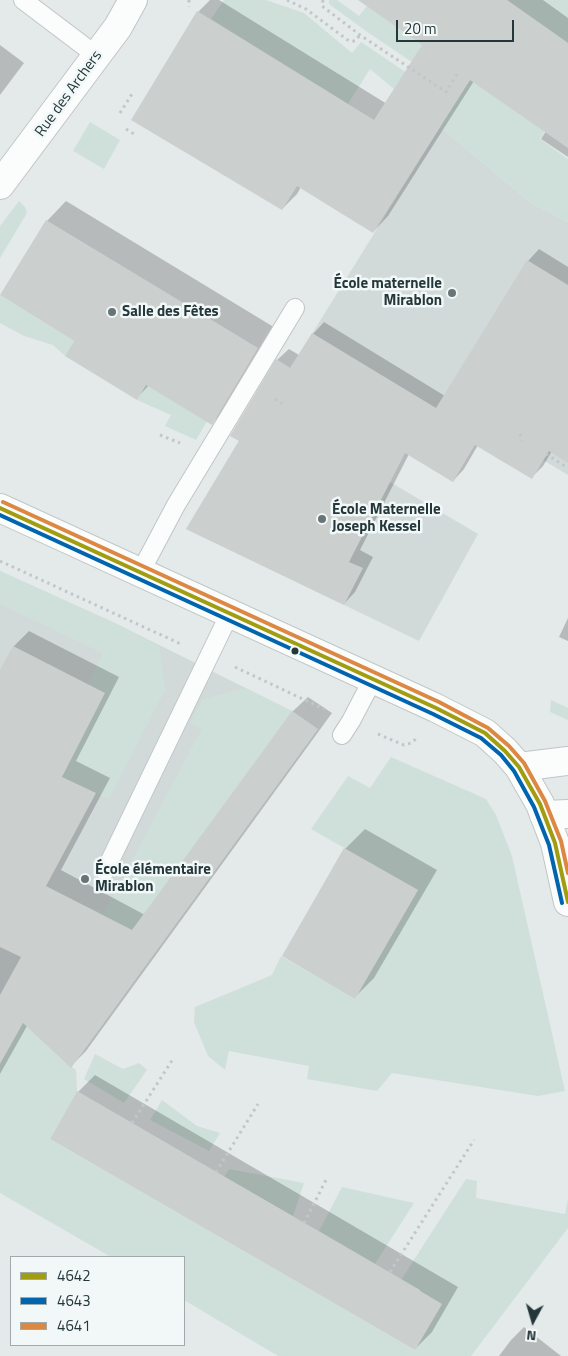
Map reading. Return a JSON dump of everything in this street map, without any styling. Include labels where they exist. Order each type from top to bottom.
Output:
[{"type":"main road","name":"Rue des Archers","points":[[0,185],[118,27],[133,0]]},
{"type":"main road","points":[[0,508],[72,542],[141,571],[436,708],[485,733],[505,751],[556,814],[556,843],[568,902]]},
{"type":"main road","points":[[518,767],[568,761]]},
{"type":"lane","points":[[23,0],[96,56]]},
{"type":"lane","points":[[141,571],[176,505],[295,308]]},
{"type":"lane","points":[[105,871],[230,613]]},
{"type":"lane","points":[[342,735],[373,679]]},
{"type":"path","points":[[189,0],[189,7]]},
{"type":"path","points":[[287,0],[306,9],[349,42],[355,41],[360,35]]},
{"type":"path","points":[[323,0],[322,6],[360,35],[446,92],[459,72]]},
{"type":"path","points":[[120,113],[132,94]]},
{"type":"path","points":[[126,129],[134,134]]},
{"type":"path","points":[[520,434],[522,441]]},
{"type":"path","points":[[546,454],[568,468]]},
{"type":"path","points":[[0,560],[181,643]]},
{"type":"path","points":[[245,672],[331,713]]},
{"type":"path","points":[[378,734],[404,745],[411,743],[421,732]]},
{"type":"path","points":[[132,1123],[173,1059]]},
{"type":"path","points":[[216,1172],[258,1104]]},
{"type":"path","points":[[390,1272],[474,1140]]},
{"type":"path","points":[[304,1223],[326,1180]]},
{"type":"shaded area","points":[[224,0],[266,0],[304,13],[352,53],[361,42],[453,104],[471,79],[545,131],[540,139],[568,159],[568,222],[531,203],[370,69],[348,104],[211,19]]},
{"type":"shaded area","points":[[329,0],[337,0],[359,16],[367,6],[436,55],[425,71],[329,4]]},
{"type":"shaded area","points":[[507,0],[568,0],[568,43]]},
{"type":"shaded area","points":[[90,122],[120,140],[104,169],[73,151]]},
{"type":"shaded area","name":"École maternelle Mirablon","points":[[440,127],[531,203],[568,222],[568,475],[543,460],[476,444],[453,482],[284,379]]},
{"type":"shaded area","points":[[19,201],[25,207],[27,213],[0,258],[0,226]]},
{"type":"shaded area","points":[[0,295],[74,341],[65,356],[53,345],[24,336],[0,323]]},
{"type":"shaded area","points":[[244,340],[252,344],[196,440],[165,426],[171,415],[137,400],[146,385]]},
{"type":"shaded area","name":"École Maternelle Joseph Kessel","points":[[259,407],[478,534],[419,641],[186,529]]},
{"type":"shaded area","name":"École élémentaire Mirablon","points":[[0,571],[117,624],[292,711],[0,1111]]},
{"type":"shaded area","points":[[0,571],[117,624],[159,646],[165,690],[109,799],[62,777],[105,693],[88,684],[103,653],[0,604]]},
{"type":"shaded area","points":[[244,688],[292,711],[48,1046],[76,1070],[77,1091],[50,1139],[415,1350],[442,1304],[401,1280],[466,1179],[477,1181],[476,1198],[565,1214],[568,1199],[568,1228],[471,1356],[278,1356],[185,1301],[185,1256],[109,1256],[0,1193],[0,1064],[84,905],[104,913],[202,729],[190,723],[202,700]]},
{"type":"shaded area","points":[[551,700],[568,708],[568,720],[550,712]]},
{"type":"shaded area","points":[[391,757],[486,799],[496,815],[512,856],[565,1091],[538,1096],[392,1073],[377,1091],[307,1079],[309,1066],[229,1051],[225,1070],[208,1056],[194,1022],[195,1007],[272,975],[281,956],[355,998],[418,890],[311,829],[348,776],[370,788]]},
{"type":"shaded area","points":[[95,1054],[123,1069],[139,1063],[147,1070],[124,1103],[84,1079]]},
{"type":"shaded area","points":[[162,1100],[197,1126],[220,1133],[209,1151],[150,1120]]},
{"type":"shaded area","points":[[229,1169],[304,1183],[293,1216],[224,1177]]},
{"type":"shaded area","points":[[342,1187],[414,1203],[375,1264],[319,1231]]},
{"type":"building","points":[[358,0],[507,0],[568,43],[568,148],[470,80],[373,233],[297,186],[282,210],[131,120],[197,11],[374,120],[422,45]]},
{"type":"building","name":"Salle des Fêtes","points":[[46,220],[258,348],[212,425],[146,385],[137,400],[65,356],[74,341],[0,295]]},
{"type":"building","points":[[527,260],[568,285],[568,463],[549,451],[532,479],[475,445],[453,482],[405,453],[349,562],[363,568],[344,605],[186,529],[239,441],[230,436],[276,359],[290,368],[312,333],[436,408]]},
{"type":"building","points":[[13,646],[105,693],[62,777],[96,793],[46,886],[132,930],[292,711],[318,729],[71,1068],[23,1023],[0,1064],[0,995],[21,957],[0,947],[0,670]]},
{"type":"building","points":[[344,848],[418,890],[355,999],[282,956]]},
{"type":"building","points":[[77,1091],[442,1304],[415,1350],[50,1139]]},
{"type":"transit line","name":"4641","points":[[3,502],[439,702],[488,728],[509,746],[524,763],[545,801],[561,841],[568,873]]},
{"type":"transit line","name":"4642","points":[[0,508],[436,708],[485,733],[519,767],[540,804],[555,843],[568,902]]},
{"type":"transit line","name":"4643","points":[[0,515],[433,714],[481,738],[501,755],[514,771],[534,807],[549,845],[562,903]]},
{"type":"place","name":"École maternelle Mirablon","points":[[452,293]]},
{"type":"place","name":"Salle des Fêtes","points":[[112,312]]},
{"type":"place","name":"École Maternelle Joseph Kessel","points":[[322,519]]},
{"type":"place","name":"École élémentaire Mirablon","points":[[85,879]]}]
